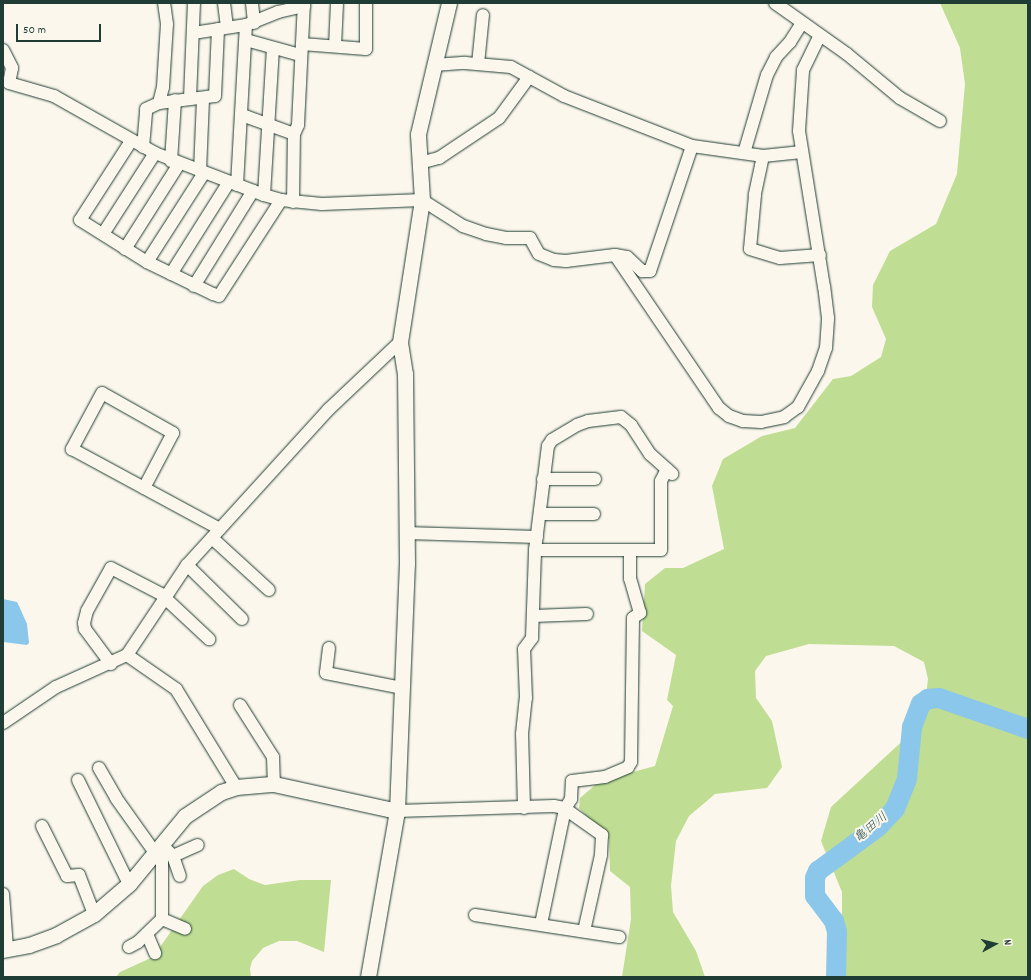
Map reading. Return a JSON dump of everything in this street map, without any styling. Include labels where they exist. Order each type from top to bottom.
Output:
[{"type":"street","points":[[159,103],[163,87],[166,32],[164,3]]},
{"type":"street","points":[[190,98],[194,3]]},
{"type":"street","points":[[143,147],[146,110],[159,103],[190,98],[204,99],[215,96],[224,3]]},
{"type":"street","points":[[171,274],[233,184],[242,115],[246,40],[250,24],[252,3]]},
{"type":"street","points":[[335,46],[337,3]]},
{"type":"street","points":[[246,40],[273,48],[301,50],[335,46],[366,49],[366,3]]},
{"type":"street","points":[[368,977],[397,811],[406,533],[405,374],[400,342],[422,200],[418,134],[449,3]]},
{"type":"street","points":[[131,141],[80,220],[148,262],[194,286],[219,296],[287,201],[294,134],[298,125],[304,4],[278,8],[250,24],[193,33]]},
{"type":"street","points":[[778,4],[819,37],[869,71],[900,98],[940,121]]},
{"type":"street","points":[[478,64],[483,14]]},
{"type":"street","points":[[744,153],[767,75],[776,57],[802,23]]},
{"type":"street","points":[[615,255],[719,408],[729,416],[743,421],[761,422],[775,420],[790,414],[804,398],[822,362],[828,318],[820,255],[799,130],[803,70],[819,37]]},
{"type":"street","points":[[194,286],[259,193],[268,124],[273,48]]},
{"type":"street","points":[[3,50],[12,68],[6,84],[54,96],[131,141],[175,162],[233,184],[287,201],[322,204],[422,200],[463,226],[486,234],[506,238],[530,238],[539,254],[554,260],[566,261],[615,255],[627,257],[642,271],[650,271],[692,146]]},
{"type":"street","points":[[434,65],[478,64],[511,67],[596,110],[692,146],[763,156],[802,152]]},
{"type":"street","points":[[420,163],[439,158],[499,118],[529,77]]},
{"type":"street","points":[[148,262],[202,172],[204,99]]},
{"type":"street","points":[[125,249],[175,162],[175,100]]},
{"type":"street","points":[[242,115],[294,134]]},
{"type":"street","points":[[103,234],[155,153]]},
{"type":"street","points":[[763,156],[755,196],[750,249],[780,258],[820,255]]},
{"type":"street","points":[[3,723],[56,687],[111,664],[127,655],[187,565],[328,410],[400,342]]},
{"type":"street","points":[[144,488],[173,433],[102,393],[72,449],[144,488],[216,534],[269,590]]},
{"type":"street","points":[[524,808],[522,734],[526,698],[524,649],[532,638],[535,550],[540,514],[545,455],[552,440],[588,421],[615,418],[624,419],[642,445],[670,472],[661,481],[661,550],[535,550]]},
{"type":"street","points":[[543,479],[595,479]]},
{"type":"street","points":[[540,514],[594,514]]},
{"type":"street","points":[[406,533],[537,537]]},
{"type":"street","points":[[540,924],[565,809],[572,799],[572,781],[605,777],[628,766],[631,762],[634,710],[633,618],[640,613],[630,579],[630,551]]},
{"type":"street","points":[[187,565],[242,619]]},
{"type":"street","points":[[111,664],[85,629],[84,623],[87,611],[111,568],[165,596],[208,639]]},
{"type":"street","points":[[533,616],[588,614]]},
{"type":"street","points":[[329,648],[326,673],[402,688]]},
{"type":"street","points":[[127,655],[176,689],[236,787]]},
{"type":"street","points":[[240,706],[273,757],[274,784]]},
{"type":"street","points":[[99,768],[116,798],[159,850],[173,856],[198,845]]},
{"type":"street","points":[[78,780],[129,884]]},
{"type":"street","points":[[3,894],[5,949],[29,945],[56,935],[94,914],[129,884],[159,850],[185,816],[203,802],[236,787],[274,784],[397,811],[554,806],[565,809],[602,835],[601,855],[584,931]]},
{"type":"street","points":[[42,826],[67,876],[79,875],[94,914]]},
{"type":"street","points":[[129,947],[162,919],[159,850]]},
{"type":"street","points":[[173,856],[180,876]]},
{"type":"street","points":[[475,915],[619,937]]},
{"type":"street","points":[[162,919],[185,929]]},
{"type":"street","points":[[146,934],[155,953]]},
{"type":"green space","points":[[940,3],[1028,3],[1028,977],[842,977],[842,892],[821,841],[831,807],[923,722],[928,679],[924,662],[894,646],[809,644],[766,656],[755,671],[756,698],[772,721],[782,767],[767,788],[715,794],[689,816],[676,841],[671,886],[673,912],[696,951],[705,977],[622,977],[631,919],[630,887],[610,871],[609,839],[579,808],[580,798],[600,781],[655,766],[673,706],[667,700],[676,655],[642,631],[645,584],[665,568],[683,568],[724,549],[712,486],[723,459],[762,436],[795,428],[833,379],[851,376],[881,357],[886,339],[872,307],[873,285],[890,251],[936,224],[957,174],[965,84],[960,48]]},
{"type":"green space","points":[[234,869],[249,879],[265,885],[300,880],[331,880],[324,952],[297,941],[279,941],[263,948],[252,961],[250,969],[251,977],[116,977],[120,972],[153,957],[203,886],[218,875]]},
{"type":"water","points":[[3,599],[17,602],[27,624],[29,643],[27,645],[3,642]]},
{"type":"waterway","name":"亀田川","points":[[836,977],[837,932],[834,921],[815,896],[815,878],[818,871],[878,827],[895,809],[907,779],[912,727],[921,704],[928,699],[939,698],[1028,729]]}]
